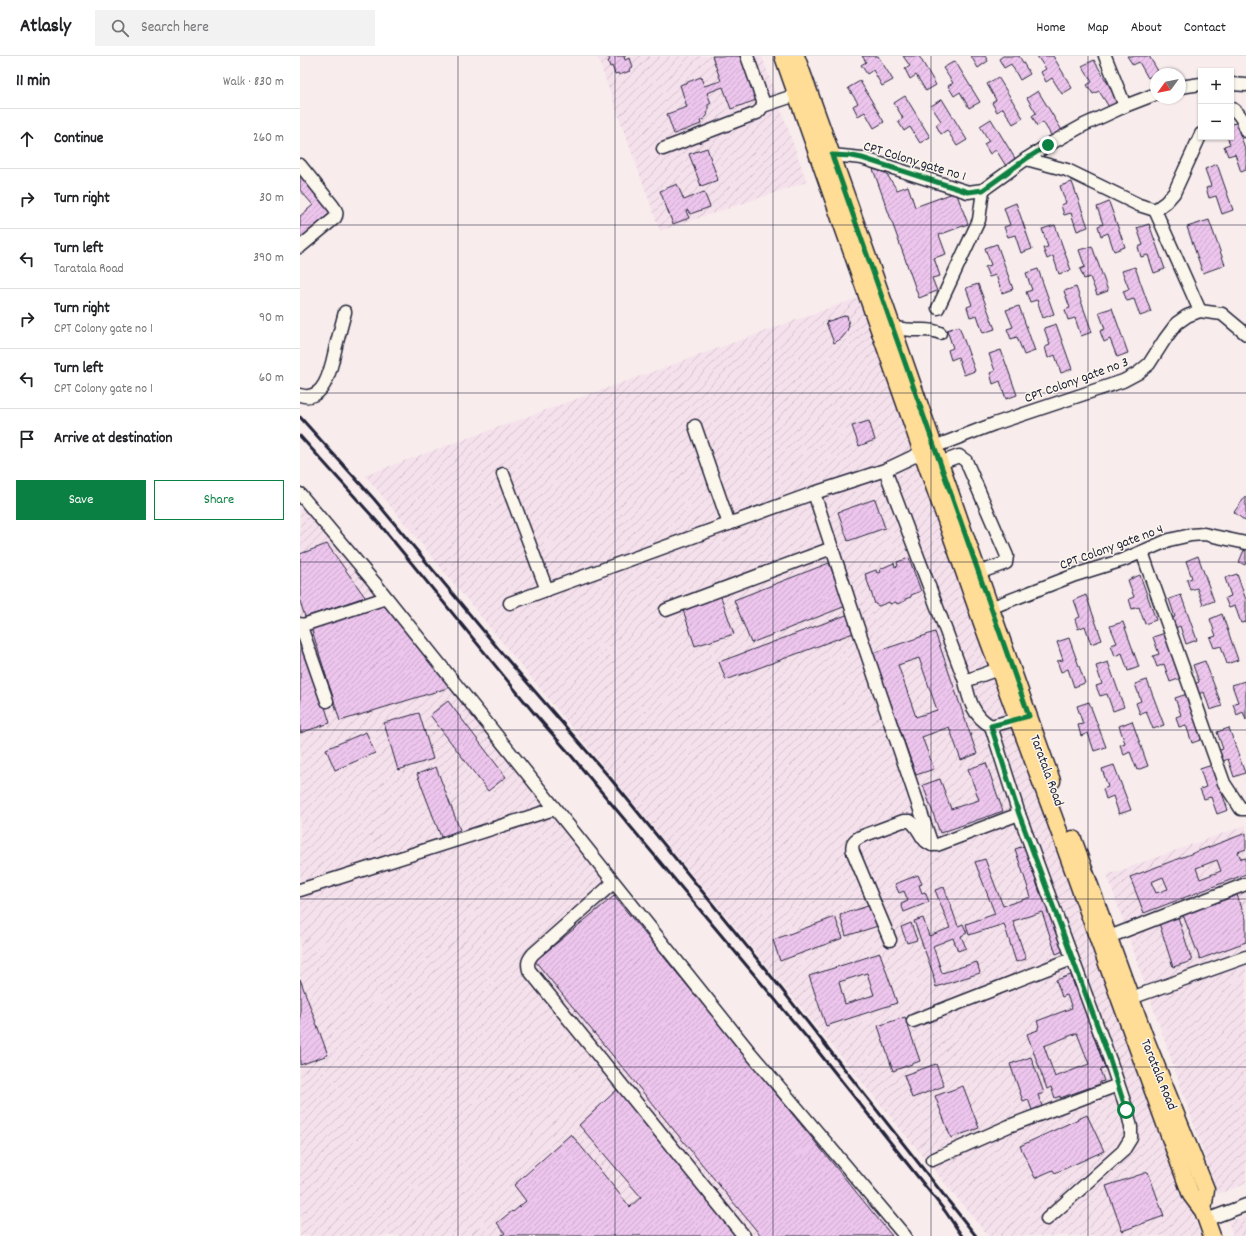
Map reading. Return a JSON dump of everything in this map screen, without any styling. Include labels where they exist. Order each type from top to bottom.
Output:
[{"type":"main road","points":[[783,56],[796,95],[824,147],[893,328],[928,450],[940,463],[990,608],[1005,667]]},
{"type":"main road","points":[[796,56],[824,147],[928,450],[1182,1171],[1191,1195],[1205,1215],[1212,1236]]},
{"type":"main road","name":"Taratala Road","points":[[1023,718],[1109,937],[1146,1040],[1206,1189],[1205,1215]]},
{"type":"street","points":[[747,56],[763,101],[763,106]]},
{"type":"street","points":[[1105,56],[1125,106]]},
{"type":"street","points":[[1186,85],[1198,84]]},
{"type":"street","points":[[1234,84],[1246,85]]},
{"type":"street","points":[[663,149],[757,113],[763,106],[796,95]]},
{"type":"street","name":"CPT Colony gate no 1","points":[[824,147],[968,192],[983,190],[1048,145],[1084,125],[1150,96]]},
{"type":"street","points":[[1234,110],[1243,119],[1246,131]]},
{"type":"street","points":[[1156,210],[1174,193],[1198,140]]},
{"type":"street","points":[[1026,159],[1067,170],[1139,205],[1156,210]]},
{"type":"street","points":[[300,165],[333,206],[337,215],[300,247]]},
{"type":"street","points":[[938,308],[979,220],[983,190]]},
{"type":"street","points":[[1156,210],[1200,311],[1222,314],[1246,334]]},
{"type":"street","name":"CPT Colony gate no 3","points":[[510,603],[814,493],[885,470],[928,450],[994,424],[1124,381],[1138,373],[1149,364],[1177,323],[1187,316],[1200,311]]},
{"type":"street","points":[[300,395],[305,397],[312,396],[319,391],[329,376],[344,312]]},
{"type":"street","points":[[893,328],[917,330],[927,329],[940,332]]},
{"type":"street","points":[[695,426],[729,524]]},
{"type":"street","points":[[940,463],[959,456],[966,461],[1007,556],[1006,563],[978,573]]},
{"type":"street","points":[[885,470],[965,681],[972,707],[978,716],[991,726],[1019,814],[1118,1085],[1131,1127],[1131,1138],[1123,1151],[1047,1219]]},
{"type":"street","points":[[503,474],[547,590]]},
{"type":"street","points":[[814,493],[932,845]]},
{"type":"street","points":[[300,494],[386,598],[748,1050],[905,1236]]},
{"type":"street","name":"CPT Colony gate no 4","points":[[990,608],[1075,575],[1123,560],[1169,540],[1191,534],[1204,534],[1246,543]]},
{"type":"street","points":[[666,610],[832,548]]},
{"type":"street","points":[[1142,552],[1224,783],[1241,809],[1246,809]]},
{"type":"street","points":[[327,701],[300,625],[386,598]]},
{"type":"street","points":[[965,681],[1005,667]]},
{"type":"street","points":[[991,726],[1023,718]]},
{"type":"street","points":[[300,890],[554,809]]},
{"type":"street","points":[[890,940],[853,852],[853,841],[904,821],[910,821],[927,843],[937,845],[1019,814]]},
{"type":"street","points":[[613,883],[533,954],[529,959],[529,970],[744,1236]]},
{"type":"street","points":[[1109,937],[1246,884]]},
{"type":"street","points":[[1131,998],[1246,957]]},
{"type":"street","points":[[913,1021],[1072,959]]},
{"type":"street","points":[[932,1160],[1009,1126],[1118,1085]]},
{"type":"street","points":[[1205,1215],[1246,1205]]},
{"type":"shaded area","points":[[597,56],[762,56],[807,182],[660,231]]},
{"type":"shaded area","points":[[860,297],[1201,1236],[988,1236],[365,475]]},
{"type":"shaded area","points":[[300,498],[549,812],[899,1236],[300,1236]]},
{"type":"shaded area","points":[[1246,825],[1246,1184],[1218,1194],[1107,875]]},
{"type":"shaded area","points":[[1246,1216],[1246,1236],[1233,1236],[1228,1222]]},
{"type":"building","points":[[608,56],[626,56],[624,57],[625,60],[630,58],[633,67],[629,69],[630,71],[619,75],[618,73],[615,74],[612,66],[610,67],[608,61],[610,60]]},
{"type":"building","points":[[712,56],[743,56],[759,99],[731,109],[723,87],[707,93],[711,103],[708,105],[707,116],[700,121],[701,124],[674,134],[667,114],[687,107],[680,85],[701,77],[704,86],[721,81]]},
{"type":"building","points":[[862,56],[878,56],[893,80],[882,86],[873,70],[867,74],[861,65],[866,62]]},
{"type":"building","points":[[903,56],[919,56],[936,85],[926,91],[916,75],[910,79],[905,69],[910,66]]},
{"type":"building","points":[[971,56],[985,56],[988,61],[978,68]]},
{"type":"building","points":[[1003,56],[1019,56],[1030,74],[1020,80],[1011,64],[1004,68],[999,59]]},
{"type":"building","points":[[1037,56],[1053,56],[1072,88],[1062,94],[1052,78],[1046,82],[1041,72],[1046,69]]},
{"type":"building","points":[[1127,56],[1149,56],[1156,68],[1150,68],[1150,77],[1148,78],[1139,62],[1133,65]]},
{"type":"building","points":[[1094,60],[1118,101],[1109,107],[1099,91],[1093,94],[1087,85],[1092,82],[1082,66]]},
{"type":"building","points":[[955,61],[980,102],[969,108],[960,92],[954,96],[948,86],[953,83],[943,68]]},
{"type":"building","points":[[998,77],[1023,118],[1013,124],[1003,108],[997,112],[992,103],[996,100],[987,84]]},
{"type":"building","points":[[860,81],[884,122],[874,128],[865,112],[858,116],[853,106],[858,103],[848,88]]},
{"type":"building","points":[[1038,91],[1063,132],[1053,138],[1043,122],[1037,126],[1032,116],[1036,113],[1027,98]]},
{"type":"building","points":[[905,96],[930,137],[920,143],[910,127],[904,131],[898,121],[903,118],[894,103]]},
{"type":"building","points":[[942,99],[967,140],[957,146],[947,130],[941,134],[936,125],[941,121],[931,106]]},
{"type":"building","points":[[991,119],[1016,160],[1006,166],[996,150],[990,154],[984,144],[989,141],[980,126]]},
{"type":"building","points":[[1234,123],[1236,123],[1246,151],[1246,170],[1241,172],[1235,154],[1228,156],[1224,146],[1230,144],[1228,140],[1234,140]]},
{"type":"building","points":[[707,148],[718,180],[701,186],[689,154]]},
{"type":"building","points":[[1217,164],[1233,210],[1222,214],[1216,196],[1209,198],[1206,188],[1211,186],[1205,169]]},
{"type":"building","points":[[873,169],[886,173],[897,190],[908,186],[915,207],[956,192],[968,224],[939,235],[946,254],[934,258],[940,276],[932,278],[937,291],[919,298]]},
{"type":"building","points":[[300,171],[334,213],[300,241],[300,216],[313,205],[300,190]]},
{"type":"building","points":[[1072,182],[1088,227],[1077,231],[1071,213],[1064,215],[1061,205],[1066,203],[1060,186]]},
{"type":"building","points":[[677,184],[684,200],[704,192],[710,207],[690,214],[688,210],[686,211],[689,218],[673,224],[660,191]]},
{"type":"building","points":[[1109,202],[1125,247],[1114,251],[1108,233],[1101,236],[1098,226],[1103,224],[1097,207]]},
{"type":"building","points":[[1016,203],[1032,249],[1021,253],[1015,235],[1008,237],[1004,227],[1010,225],[1004,208]]},
{"type":"building","points":[[1209,220],[1225,265],[1203,273],[1187,227]]},
{"type":"building","points":[[1149,224],[1165,269],[1154,273],[1148,255],[1141,257],[1138,247],[1143,245],[1137,228]]},
{"type":"building","points":[[1055,225],[1071,270],[1059,274],[1053,256],[1047,259],[1043,248],[1048,247],[1042,229]]},
{"type":"building","points":[[997,244],[1013,289],[1002,293],[996,275],[989,277],[985,267],[991,265],[985,248]]},
{"type":"building","points":[[1092,246],[1108,291],[1097,295],[1090,277],[1084,279],[1080,269],[1085,267],[1079,250]]},
{"type":"building","points":[[1135,267],[1151,312],[1140,316],[1134,299],[1127,301],[1123,291],[1129,289],[1122,271]]},
{"type":"building","points":[[1038,269],[1054,314],[1043,318],[1037,300],[1030,302],[1026,292],[1032,290],[1026,273]]},
{"type":"building","points":[[978,284],[995,329],[983,333],[977,315],[970,317],[967,307],[972,305],[966,288]]},
{"type":"building","points":[[1076,287],[1092,332],[1081,336],[1075,318],[1068,320],[1065,310],[1070,308],[1064,291]]},
{"type":"building","points":[[1019,306],[1035,351],[1024,355],[1017,337],[1011,339],[1007,329],[1013,327],[1006,310]]},
{"type":"building","points":[[1112,308],[1128,353],[1117,357],[1110,339],[1104,342],[1100,331],[1105,329],[1099,312]]},
{"type":"building","points":[[847,315],[849,326],[846,333],[842,338],[834,343],[826,322]]},
{"type":"building","points":[[1056,324],[1072,369],[1061,373],[1055,355],[1048,358],[1045,347],[1050,345],[1044,328]]},
{"type":"building","points":[[959,326],[975,371],[964,375],[958,357],[951,360],[948,350],[953,348],[947,330]]},
{"type":"building","points":[[1001,350],[1017,395],[1006,399],[1000,381],[993,384],[990,373],[995,371],[989,354]]},
{"type":"building","points":[[869,421],[875,440],[859,446],[852,426]]},
{"type":"building","points":[[1246,496],[1246,520],[1245,521],[1234,512]]},
{"type":"building","points":[[875,499],[885,528],[848,541],[838,512]]},
{"type":"building","points":[[327,544],[365,597],[305,617],[300,601],[300,554]]},
{"type":"building","points":[[1244,550],[1246,551],[1245,565],[1239,562]]},
{"type":"building","points":[[1198,556],[1214,601],[1203,605],[1197,588],[1190,590],[1187,580],[1192,578],[1186,561]]},
{"type":"building","points":[[909,558],[921,591],[911,595],[911,597],[905,599],[905,601],[897,604],[896,602],[890,604],[889,602],[879,606],[875,604],[865,574],[876,570],[877,573],[881,572],[880,569],[894,563],[895,567],[898,566],[897,562]]},
{"type":"building","points":[[829,563],[846,606],[751,643],[734,600]]},
{"type":"building","points":[[1237,574],[1246,600],[1246,622],[1241,623],[1235,606],[1229,608],[1225,598],[1231,596],[1225,578]]},
{"type":"building","points":[[1140,575],[1156,620],[1145,624],[1139,607],[1132,609],[1129,599],[1134,597],[1128,580]]},
{"type":"building","points":[[720,594],[734,634],[695,646],[682,607]]},
{"type":"building","points":[[1086,595],[1102,640],[1091,644],[1085,626],[1078,629],[1075,619],[1080,617],[1074,600]]},
{"type":"building","points":[[1181,595],[1197,640],[1186,644],[1180,626],[1173,629],[1169,618],[1175,617],[1169,599]]},
{"type":"building","points":[[389,603],[451,687],[340,721],[311,627]]},
{"type":"building","points":[[849,614],[856,632],[726,680],[719,662]]},
{"type":"building","points":[[1222,614],[1238,660],[1227,664],[1221,646],[1214,648],[1210,638],[1216,636],[1210,619]]},
{"type":"building","points":[[1123,622],[1139,667],[1128,671],[1122,653],[1115,656],[1111,645],[1117,643],[1110,626]]},
{"type":"building","points":[[935,632],[977,754],[961,760],[949,727],[922,737],[934,769],[916,775],[873,653]],"holes":[[[919,658],[937,710],[916,717],[898,665]]]},
{"type":"building","points":[[1165,633],[1181,678],[1170,682],[1164,664],[1157,667],[1153,656],[1159,654],[1153,637]]},
{"type":"building","points":[[303,637],[330,723],[300,733],[300,638]]},
{"type":"building","points":[[1069,638],[1085,683],[1074,687],[1068,669],[1061,672],[1057,661],[1063,660],[1057,642]]},
{"type":"building","points":[[1205,661],[1222,706],[1210,710],[1204,692],[1198,694],[1194,684],[1199,682],[1193,665]]},
{"type":"building","points":[[1108,662],[1124,707],[1113,711],[1107,694],[1100,696],[1096,686],[1102,684],[1096,666]]},
{"type":"building","points":[[1147,680],[1164,725],[1153,729],[1146,711],[1140,714],[1136,703],[1141,701],[1135,684]]},
{"type":"building","points":[[1245,681],[1246,720],[1243,712],[1237,715],[1233,704],[1238,702],[1232,685]]},
{"type":"building","points":[[1187,694],[1203,739],[1192,743],[1186,725],[1179,727],[1176,717],[1181,715],[1175,698]]},
{"type":"building","points":[[448,701],[506,777],[488,791],[430,715]]},
{"type":"building","points":[[1089,702],[1106,747],[1094,751],[1088,733],[1081,736],[1078,725],[1083,724],[1077,706]]},
{"type":"building","points":[[419,713],[433,759],[398,770],[384,723]]},
{"type":"building","points":[[1132,721],[1148,766],[1137,770],[1130,752],[1124,755],[1120,745],[1125,743],[1119,726]]},
{"type":"building","points":[[1229,728],[1245,773],[1234,777],[1228,759],[1221,762],[1217,751],[1223,749],[1217,732]]},
{"type":"building","points":[[366,732],[375,753],[335,770],[326,749]]},
{"type":"building","points":[[986,763],[1003,811],[940,833],[923,785],[940,779],[951,809],[979,800],[968,769]]},
{"type":"building","points":[[1114,765],[1131,810],[1119,814],[1113,796],[1106,799],[1103,789],[1108,787],[1102,769]]},
{"type":"building","points":[[1212,765],[1228,810],[1217,814],[1211,797],[1204,799],[1200,789],[1206,787],[1200,769]]},
{"type":"building","points":[[436,767],[460,830],[441,837],[417,774]]},
{"type":"building","points":[[1246,833],[1246,849],[1238,852],[1241,859],[1246,858],[1246,874],[1144,913],[1130,877]],"holes":[[[1217,860],[1221,871],[1200,879],[1196,868]],[[1163,877],[1168,889],[1156,893],[1151,882]]]},
{"type":"building","points":[[1024,846],[1040,893],[1045,892],[1066,950],[1056,954],[1042,912],[1013,921],[1026,959],[1016,962],[1004,924],[969,935],[966,924],[995,914],[975,862],[985,859],[1003,906],[1031,897],[1015,849]]},
{"type":"building","points":[[918,875],[922,884],[919,885],[922,893],[925,892],[929,902],[904,912],[901,904],[908,901],[904,891],[899,893],[895,884]]},
{"type":"building","points":[[944,887],[958,926],[963,924],[967,933],[961,936],[966,948],[958,951],[953,938],[933,946],[942,973],[977,962],[980,973],[936,987],[934,976],[914,921],[923,918],[929,936],[950,928],[935,890]]},
{"type":"building","points":[[1237,895],[1246,919],[1246,942],[1200,959],[1183,915]]},
{"type":"building","points":[[614,896],[892,1236],[761,1236],[535,961]]},
{"type":"building","points":[[871,905],[878,926],[846,936],[840,915]]},
{"type":"building","points":[[835,917],[843,938],[780,961],[773,940]]},
{"type":"building","points":[[1178,917],[1192,961],[1173,967],[1159,923]]},
{"type":"building","points":[[911,923],[917,940],[907,943],[901,927]]},
{"type":"building","points":[[880,953],[897,1003],[826,1026],[809,976]],"holes":[[[867,973],[874,995],[845,1004],[839,982]]]},
{"type":"building","points":[[1071,975],[1075,988],[1079,986],[1097,1029],[1092,1031],[1104,1065],[1107,1064],[1108,1067],[1100,1070],[1104,1081],[1100,1082],[1100,1084],[1060,1098],[1060,1096],[1055,1098],[1051,1087],[1047,1089],[1027,1034],[1038,1030],[1039,1026],[1037,1021],[1072,1008],[1067,995],[1062,997],[1056,980]],"holes":[[[1077,1033],[1089,1064],[1055,1077],[1044,1046]]]},
{"type":"building","points":[[300,979],[328,1055],[300,1065]]},
{"type":"building","points":[[905,1017],[920,1061],[893,1071],[878,1026]]},
{"type":"building","points":[[1031,1057],[1044,1093],[1038,1095],[1042,1106],[1032,1110],[1028,1099],[1023,1101],[1010,1064]]},
{"type":"building","points":[[936,1064],[944,1086],[912,1098],[904,1075]]},
{"type":"building","points":[[963,1086],[979,1128],[951,1138],[935,1096]]},
{"type":"building","points":[[620,1087],[741,1236],[501,1236],[505,1233],[497,1223],[526,1201],[514,1185],[571,1134],[630,1207],[641,1197],[579,1125]]},
{"type":"building","points":[[1087,1115],[1104,1151],[1055,1173],[1053,1170],[1035,1178],[1020,1146]]},
{"type":"building","points":[[1148,1172],[1164,1216],[1122,1231],[1106,1186]]},
{"type":"railway","points":[[300,417],[374,499],[506,658],[610,778],[775,981],[976,1236]]},
{"type":"railway","points":[[300,436],[382,527],[534,713],[813,1045],[945,1211],[962,1236]]},
{"type":"route","points":[[1048,145],[983,190],[968,192],[862,158],[832,155],[1029,716],[991,726],[1019,814],[1110,1060],[1126,1110]]}]
